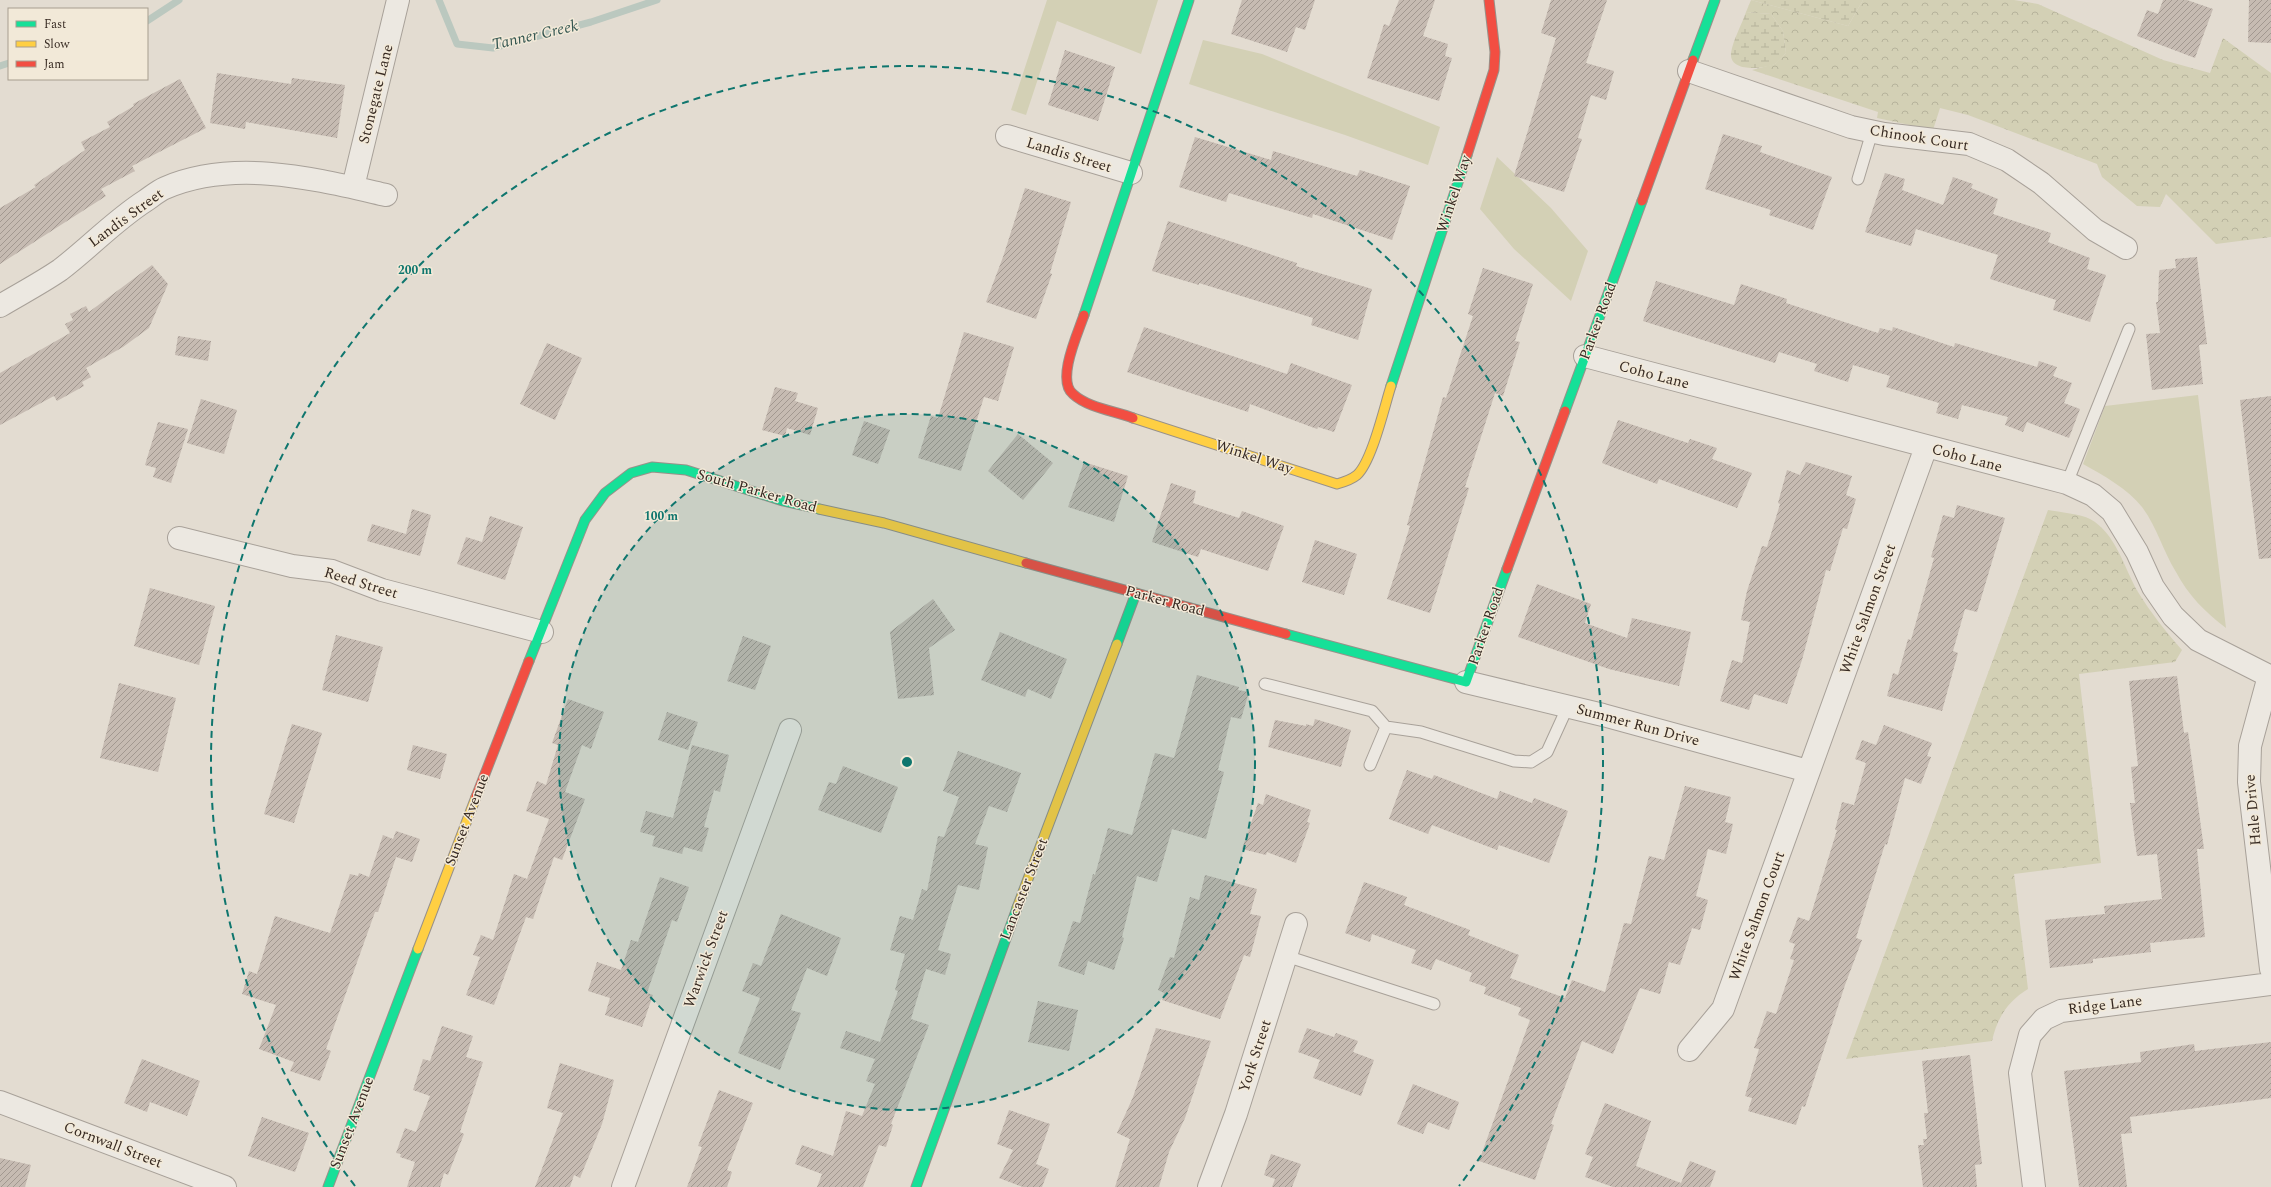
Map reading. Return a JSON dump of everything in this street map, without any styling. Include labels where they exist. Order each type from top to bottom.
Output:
[{"type":"street","name":"Stonegate Lane","points":[[353,187],[398,0]]},
{"type":"street","name":"Winkel Way","points":[[1189,0],[1070,357],[1065,381],[1068,391],[1078,399],[1095,405],[1337,484],[1351,481],[1361,473],[1369,455],[1494,70],[1495,52],[1489,0]]},
{"type":"street","name":"Parker Road","points":[[882,522],[1108,586],[1466,682],[1715,0]]},
{"type":"street","name":"Chinook Court","points":[[1689,71],[1851,127],[1872,132],[1969,144],[2007,160],[2041,183],[2095,230],[2126,248]]},
{"type":"street","name":"Landis Street","points":[[1007,136],[1131,173]]},
{"type":"street","name":"Landis Street","points":[[0,306],[59,270],[132,209],[164,188],[196,178],[226,173],[263,174],[353,187],[386,195]]},
{"type":"street","name":"Coho Lane","points":[[1585,356],[2067,483],[2093,495],[2112,511],[2137,552],[2153,587],[2173,616],[2198,640],[2270,677]]},
{"type":"street","name":"White Salmon Street","points":[[1808,771],[1926,447]]},
{"type":"street","name":"South Parker Road","points":[[633,472],[650,467],[674,468],[717,479],[782,500],[882,522]]},
{"type":"street","name":"Sunset Avenue","points":[[328,1187],[480,785],[542,632],[585,520],[606,490],[614,483],[633,472]]},
{"type":"street","name":"Reed Street","points":[[179,538],[292,566],[332,572],[382,590],[542,632]]},
{"type":"street","name":"Lancaster Street","points":[[916,1187],[1015,914],[1136,593]]},
{"type":"street","name":"Hale Drive","points":[[2270,677],[2250,746],[2249,782],[2271,969]]},
{"type":"street","name":"Summer Run Drive","points":[[1466,682],[1568,706],[1808,771]]},
{"type":"street","name":"Warwick Street","points":[[623,1187],[790,730]]},
{"type":"street","name":"White Salmon Court","points":[[1689,1050],[1723,1009],[1808,771]]},
{"type":"street","name":"York Street","points":[[1209,1187],[1236,1114],[1296,924]]},
{"type":"street","name":"Ridge Lane","points":[[2034,1187],[2020,1073],[2030,1035],[2044,1019],[2061,1011],[2271,984]]},
{"type":"street","name":"Cornwall Street","points":[[0,1102],[225,1187]]},
{"type":"lane","points":[[1858,179],[1872,132]]},
{"type":"lane","points":[[2067,483],[2129,329]]},
{"type":"lane","points":[[1265,684],[1372,711],[1386,727],[1421,732],[1507,759],[1531,762],[1546,752],[1568,706]]},
{"type":"lane","points":[[1370,765],[1386,727]]},
{"type":"lane","points":[[1286,956],[1434,1004]]},
{"type":"green space","points":[[1047,0],[1158,0],[1141,54],[1057,21],[1026,115],[1011,110]]},
{"type":"green space","points":[[1751,0],[1848,26],[1863,0],[2014,0],[2038,4],[2163,60],[2210,73],[2223,38],[2271,73],[2271,237],[2216,244],[2166,194],[2160,207],[2137,206],[2102,177],[2097,164],[1968,115],[1940,108],[1933,130],[1877,118],[1878,112],[1752,70],[1775,64],[1786,53],[1783,31],[1771,14],[1746,12]]},
{"type":"green space","points":[[1751,0],[1863,0],[1848,26]]},
{"type":"green space","points":[[1746,12],[1771,14],[1783,31],[1786,53],[1775,64],[1770,66],[1748,68],[1735,64],[1732,59],[1732,48]]},
{"type":"green space","points":[[1203,40],[1262,54],[1440,127],[1428,165],[1345,135],[1189,84]]},
{"type":"green space","points":[[1497,157],[1551,208],[1588,251],[1571,301],[1514,249],[1480,209]]},
{"type":"green space","points":[[2198,395],[2226,628],[2204,609],[2186,588],[2171,564],[2152,523],[2136,500],[2122,488],[2083,464],[2105,406]]},
{"type":"green space","points":[[2048,510],[2076,514],[2086,517],[2099,525],[2113,542],[2143,600],[2182,650],[2175,662],[2079,674],[2101,863],[2014,874],[2028,989],[2015,999],[2004,1011],[1997,1025],[1992,1041],[1846,1059]]},
{"type":"building","points":[[1242,0],[1315,0],[1305,30],[1296,27],[1287,52],[1231,34]]},
{"type":"building","points":[[1399,0],[1435,0],[1423,36],[1448,44],[1445,56],[1452,58],[1439,101],[1367,78],[1384,24],[1389,26]]},
{"type":"building","points":[[1551,0],[1607,0],[1586,63],[1614,71],[1606,100],[1591,95],[1578,138],[1582,139],[1564,192],[1514,176],[1556,38],[1541,33]]},
{"type":"building","points":[[2163,0],[2187,0],[2213,9],[2195,58],[2137,36],[2147,10],[2158,14]]},
{"type":"building","points":[[2249,0],[2271,0],[2271,43],[2248,42]]},
{"type":"building","points":[[1065,50],[1115,67],[1098,121],[1048,105]]},
{"type":"building","points":[[217,73],[291,84],[292,78],[345,85],[337,138],[246,122],[245,129],[210,123]]},
{"type":"building","points":[[180,79],[206,128],[132,166],[135,171],[101,189],[106,196],[0,264],[0,208],[36,187],[34,185],[85,150],[81,142],[110,127],[107,122],[134,106],[133,104]]},
{"type":"building","points":[[1723,134],[1762,146],[1760,152],[1832,177],[1813,230],[1769,215],[1771,210],[1705,189]]},
{"type":"building","points":[[1195,137],[1271,160],[1273,151],[1357,176],[1360,170],[1410,186],[1392,240],[1313,214],[1312,218],[1229,193],[1226,202],[1179,187]]},
{"type":"building","points":[[1885,173],[1905,179],[1902,190],[1943,205],[1953,177],[1973,184],[1971,188],[1998,199],[1993,214],[2051,233],[2048,242],[2090,258],[2087,269],[2106,275],[2090,322],[2053,310],[2056,300],[1990,279],[1998,255],[1916,229],[1911,246],[1865,232]]},
{"type":"building","points":[[1025,188],[1071,202],[1050,273],[1052,274],[1036,319],[986,302],[1003,257]]},
{"type":"building","points":[[1168,221],[1297,263],[1296,266],[1372,289],[1358,340],[1311,325],[1313,318],[1199,283],[1199,285],[1152,271]]},
{"type":"building","points":[[2197,257],[2207,344],[2199,345],[2203,384],[2152,390],[2146,334],[2160,333],[2156,302],[2158,302],[2159,272],[2160,270],[2176,268],[2175,259]]},
{"type":"building","points":[[152,265],[168,284],[149,328],[123,347],[86,368],[91,377],[82,382],[84,386],[57,401],[54,396],[0,425],[0,373],[70,333],[65,324],[73,320],[70,314],[86,306],[89,312]]},
{"type":"building","points":[[1483,268],[1533,284],[1515,341],[1520,342],[1503,396],[1495,393],[1465,487],[1469,488],[1430,613],[1387,599],[1410,526],[1407,525],[1443,397],[1446,398],[1473,316],[1468,314]]},
{"type":"building","points":[[1656,281],[1734,305],[1741,284],[1787,299],[1786,303],[1878,333],[1880,328],[1892,331],[1893,327],[1954,347],[1955,343],[2037,367],[2039,361],[2057,367],[2053,376],[2072,383],[2064,403],[2080,409],[2069,438],[2027,422],[2023,432],[2005,425],[2008,417],[1962,405],[1958,419],[1936,413],[1939,403],[1886,387],[1890,376],[1853,365],[1848,382],[1814,371],[1817,364],[1779,352],[1775,363],[1643,321]]},
{"type":"building","points":[[1144,327],[1287,374],[1291,363],[1352,385],[1334,432],[1318,427],[1317,429],[1250,404],[1248,412],[1127,372]]},
{"type":"building","points":[[964,332],[1014,347],[998,401],[984,397],[961,471],[918,458],[931,416],[938,418]]},
{"type":"building","points":[[178,336],[211,341],[208,361],[175,355]]},
{"type":"building","points":[[547,343],[582,358],[555,420],[520,404]]},
{"type":"building","points":[[775,387],[798,393],[795,401],[818,408],[810,435],[787,428],[785,436],[762,430]]},
{"type":"building","points":[[2271,396],[2271,558],[2259,559],[2240,400]]},
{"type":"building","points":[[201,399],[237,410],[224,454],[187,443]]},
{"type":"building","points":[[1618,420],[1688,443],[1690,439],[1717,448],[1712,459],[1752,473],[1737,508],[1659,479],[1657,484],[1602,463]]},
{"type":"building","points":[[864,421],[890,430],[878,464],[852,455]]},
{"type":"building","points":[[158,422],[188,429],[171,483],[153,477],[156,468],[145,465]]},
{"type":"building","points":[[1018,434],[1053,463],[1023,500],[988,471]]},
{"type":"building","points":[[1084,462],[1128,476],[1114,522],[1068,507]]},
{"type":"building","points":[[1806,462],[1852,476],[1846,495],[1856,499],[1847,529],[1843,528],[1830,571],[1826,570],[1802,660],[1787,704],[1754,694],[1749,710],[1720,701],[1732,660],[1742,663],[1750,622],[1741,620],[1747,591],[1762,546],[1767,547],[1780,504],[1778,503],[1787,470],[1800,475]]},
{"type":"building","points":[[1171,483],[1196,491],[1193,503],[1239,518],[1242,511],[1284,526],[1268,571],[1201,549],[1198,557],[1152,542]]},
{"type":"building","points":[[1957,505],[2005,518],[1977,612],[1965,609],[1953,651],[1958,653],[1942,711],[1887,696],[1893,673],[1898,675],[1908,639],[1911,640],[1934,558],[1931,557],[1943,515],[1954,518]]},
{"type":"building","points":[[412,509],[431,515],[420,556],[367,541],[372,524],[406,534]]},
{"type":"building","points":[[490,516],[523,527],[505,580],[457,564],[466,537],[482,542]]},
{"type":"building","points":[[1315,540],[1357,554],[1344,595],[1302,582]]},
{"type":"building","points":[[1537,584],[1591,604],[1585,623],[1627,638],[1632,618],[1691,632],[1679,686],[1609,669],[1518,637]]},
{"type":"building","points":[[150,588],[215,606],[199,665],[134,646]]},
{"type":"building","points":[[933,599],[955,630],[929,648],[934,695],[898,699],[890,632]]},
{"type":"building","points":[[1000,632],[1067,659],[1051,699],[1028,689],[1025,697],[981,680]]},
{"type":"building","points":[[336,635],[383,647],[368,702],[322,690]]},
{"type":"building","points":[[743,636],[771,646],[755,690],[727,681]]},
{"type":"building","points":[[1197,675],[1239,687],[1238,690],[1249,692],[1241,719],[1231,717],[1218,770],[1224,772],[1206,839],[1172,829],[1157,882],[1137,876],[1122,937],[1124,938],[1114,970],[1088,961],[1084,975],[1058,966],[1073,921],[1080,923],[1093,874],[1095,875],[1108,828],[1132,835],[1155,753],[1174,758]]},
{"type":"building","points":[[2177,676],[2184,733],[2188,732],[2204,849],[2197,849],[2205,937],[2150,943],[2151,952],[2093,959],[2093,963],[2050,968],[2045,920],[2105,914],[2104,906],[2162,899],[2157,854],[2137,856],[2130,803],[2135,803],[2131,767],[2138,766],[2129,681]]},
{"type":"building","points":[[119,683],[176,698],[158,772],[100,758]]},
{"type":"building","points":[[568,699],[604,712],[591,749],[582,745],[565,792],[585,799],[562,860],[554,857],[533,919],[526,917],[494,1005],[466,995],[480,957],[473,955],[481,935],[493,940],[514,874],[527,879],[549,819],[526,811],[537,781],[546,785],[558,745],[552,743]]},
{"type":"building","points":[[667,712],[698,722],[688,750],[658,740]]},
{"type":"building","points":[[1315,719],[1351,730],[1341,767],[1268,747],[1275,720],[1313,726]]},
{"type":"building","points":[[292,724],[322,733],[294,823],[264,814]]},
{"type":"building","points":[[1884,725],[1932,743],[1927,756],[1931,757],[1921,784],[1905,778],[1887,845],[1885,844],[1856,938],[1862,940],[1845,985],[1805,1107],[1802,1106],[1796,1125],[1748,1111],[1752,1098],[1745,1096],[1759,1049],[1754,1048],[1767,1011],[1776,1014],[1794,960],[1790,959],[1795,944],[1789,942],[1798,917],[1809,921],[1837,830],[1835,830],[1842,802],[1854,805],[1866,763],[1855,759],[1862,740],[1876,745]]},
{"type":"building","points":[[413,745],[447,754],[440,779],[407,770]]},
{"type":"building","points":[[692,745],[729,755],[720,792],[714,790],[704,827],[709,828],[702,852],[684,847],[682,854],[652,846],[655,836],[640,832],[646,811],[673,818]]},
{"type":"building","points":[[958,751],[1021,773],[1007,812],[989,806],[975,844],[988,847],[979,890],[958,885],[938,950],[951,954],[945,975],[926,969],[911,1019],[929,1025],[891,1124],[893,1125],[886,1147],[879,1145],[863,1187],[817,1187],[822,1174],[795,1164],[802,1145],[833,1156],[846,1111],[862,1116],[875,1084],[866,1081],[875,1059],[840,1048],[846,1031],[880,1042],[898,991],[895,990],[905,954],[890,950],[900,916],[913,920],[922,889],[927,891],[938,836],[944,837],[959,797],[943,791]]},
{"type":"building","points":[[843,766],[898,787],[881,833],[818,810],[829,782],[836,784]]},
{"type":"building","points":[[1407,770],[1432,779],[1434,775],[1497,799],[1500,791],[1532,803],[1534,798],[1568,811],[1549,863],[1499,845],[1497,850],[1432,825],[1428,834],[1389,819]]},
{"type":"building","points":[[1685,786],[1731,797],[1725,822],[1733,824],[1726,854],[1708,849],[1696,896],[1708,900],[1700,930],[1692,928],[1680,965],[1669,962],[1660,994],[1640,988],[1613,1054],[1582,1041],[1551,1124],[1554,1125],[1535,1180],[1479,1161],[1530,1020],[1518,1015],[1521,1008],[1484,994],[1486,987],[1469,981],[1472,973],[1436,959],[1431,970],[1411,963],[1416,950],[1372,934],[1370,942],[1345,933],[1364,882],[1407,897],[1404,905],[1470,930],[1468,935],[1519,955],[1510,978],[1565,998],[1572,980],[1605,992],[1624,923],[1631,924],[1649,856],[1664,860]]},
{"type":"building","points":[[1266,794],[1311,810],[1307,822],[1310,823],[1296,863],[1267,852],[1266,855],[1242,849],[1258,803],[1263,805]]},
{"type":"building","points":[[396,831],[420,839],[412,862],[396,857],[378,912],[375,912],[326,1049],[331,1051],[320,1081],[290,1071],[294,1062],[259,1049],[276,1005],[242,994],[249,971],[257,974],[275,916],[330,933],[350,874],[358,876],[359,873],[369,877],[383,835],[393,839]]},
{"type":"building","points":[[1205,875],[1257,889],[1250,914],[1261,916],[1250,957],[1244,955],[1220,1019],[1162,1000],[1164,993],[1158,990],[1170,957],[1174,958],[1190,897],[1199,900]]},
{"type":"building","points":[[660,877],[689,887],[677,922],[672,920],[647,993],[653,995],[642,1027],[605,1015],[610,998],[588,991],[597,962],[621,970],[631,940],[638,942]]},
{"type":"building","points":[[781,914],[841,938],[827,976],[807,968],[791,1010],[801,1013],[780,1070],[738,1053],[760,998],[742,991],[753,963],[761,966]]},
{"type":"building","points":[[1038,1001],[1078,1010],[1069,1051],[1028,1042]]},
{"type":"building","points":[[442,1026],[473,1036],[466,1057],[483,1062],[460,1132],[464,1134],[448,1175],[444,1173],[440,1187],[407,1187],[415,1162],[400,1157],[401,1154],[396,1153],[405,1128],[416,1132],[430,1096],[413,1090],[423,1059],[430,1061]]},
{"type":"building","points":[[1156,1028],[1211,1041],[1185,1118],[1169,1152],[1159,1187],[1115,1187],[1130,1139],[1117,1133],[1133,1097]]},
{"type":"building","points":[[1307,1028],[1334,1037],[1336,1033],[1358,1041],[1353,1052],[1374,1060],[1361,1096],[1313,1078],[1320,1060],[1298,1052]]},
{"type":"building","points":[[2271,1042],[2271,1098],[2130,1117],[2132,1133],[2121,1134],[2127,1187],[2079,1187],[2064,1071],[2141,1062],[2140,1052],[2194,1044],[2195,1051]]},
{"type":"building","points":[[1970,1055],[1982,1164],[1975,1165],[1977,1187],[1923,1187],[1918,1145],[1924,1145],[1923,1139],[1927,1139],[1924,1113],[1928,1113],[1922,1061]]},
{"type":"building","points":[[142,1059],[200,1081],[187,1116],[150,1102],[147,1112],[124,1103]]},
{"type":"building","points":[[560,1063],[614,1080],[602,1124],[580,1178],[574,1175],[570,1187],[535,1187],[563,1113],[547,1108]]},
{"type":"building","points":[[1413,1084],[1459,1102],[1449,1130],[1428,1122],[1423,1134],[1397,1124]]},
{"type":"building","points":[[719,1090],[753,1103],[727,1170],[732,1172],[727,1187],[687,1187],[702,1147],[698,1146]]},
{"type":"building","points":[[1605,1103],[1651,1121],[1636,1166],[1681,1183],[1690,1161],[1716,1171],[1710,1187],[1613,1187],[1585,1177],[1593,1157],[1585,1154]]},
{"type":"building","points":[[1009,1110],[1050,1124],[1036,1164],[1049,1169],[1042,1187],[1023,1187],[999,1178],[1013,1150],[997,1144]]},
{"type":"building","points":[[262,1117],[309,1133],[295,1172],[248,1156]]},
{"type":"building","points":[[1271,1154],[1301,1164],[1292,1187],[1272,1187],[1275,1179],[1264,1175]]},
{"type":"building","points":[[0,1158],[31,1165],[25,1187],[0,1187]]},
{"type":"waterway","name":"Tanner Creek","points":[[148,20],[179,0]]},
{"type":"waterway","name":"Tanner Creek","points":[[439,0],[457,44],[493,48],[591,22],[657,0]]},
{"type":"waterway","name":"Tanner Creek","points":[[0,66],[8,63]]},
{"type":"traffic: fast","points":[[1084,315],[1189,0]]},
{"type":"traffic: fast","points":[[1693,60],[1715,0]]},
{"type":"traffic: fast","points":[[1391,386],[1467,155]]},
{"type":"traffic: fast","points":[[1565,411],[1642,201]]},
{"type":"traffic: fast","points":[[529,661],[585,520],[605,493],[631,473],[652,467],[686,470],[783,501],[819,509]]},
{"type":"traffic: fast","points":[[1286,634],[1466,682],[1507,569]]},
{"type":"traffic: fast","points":[[1117,644],[1136,593]]},
{"type":"traffic: fast","points":[[916,1187],[1017,908]]},
{"type":"traffic: fast","points":[[328,1187],[418,949]]},
{"type":"traffic: slow","points":[[1133,418],[1337,484],[1345,482],[1357,475],[1368,458],[1391,386]]},
{"type":"traffic: slow","points":[[819,509],[884,523],[1026,563]]},
{"type":"traffic: slow","points":[[1017,908],[1117,644]]},
{"type":"traffic: slow","points":[[418,949],[476,797]]},
{"type":"traffic: jam","points":[[1467,155],[1494,70],[1495,52],[1489,0]]},
{"type":"traffic: jam","points":[[1642,201],[1693,60]]},
{"type":"traffic: jam","points":[[1084,315],[1073,344],[1067,368],[1068,387],[1073,394],[1086,403],[1133,418]]},
{"type":"traffic: jam","points":[[1507,569],[1565,411]]},
{"type":"traffic: jam","points":[[1026,563],[1286,634]]},
{"type":"traffic: jam","points":[[476,797],[529,661]]}]
